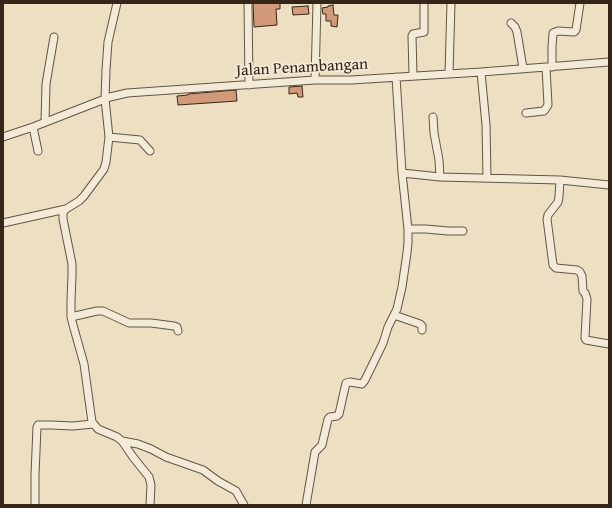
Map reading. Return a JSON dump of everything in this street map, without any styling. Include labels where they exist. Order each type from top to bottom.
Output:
[{"type":"street","points":[[3,223],[66,208],[79,201],[84,196],[104,169],[109,138],[105,99],[108,42],[117,3]]},
{"type":"street","points":[[248,3],[249,85]]},
{"type":"street","points":[[315,80],[317,3]]},
{"type":"street","points":[[413,75],[412,36],[413,34],[424,32],[424,3]]},
{"type":"street","points":[[449,73],[451,3]]},
{"type":"street","points":[[526,113],[544,111],[548,105],[549,67],[553,33],[558,31],[574,32],[576,30],[580,3]]},
{"type":"street","points":[[511,23],[516,27],[523,68]]},
{"type":"street","points":[[45,122],[46,84],[54,37]]},
{"type":"street","name":"Jalan Penambangan","points":[[3,137],[105,99],[126,93],[315,80],[351,80],[481,72],[609,62]]},
{"type":"street","points":[[481,72],[486,125],[487,178]]},
{"type":"street","points":[[306,505],[315,452],[322,445],[328,418],[339,414],[346,383],[350,382],[363,384],[366,380],[383,343],[399,301],[408,253],[408,229],[402,173],[396,77]]},
{"type":"street","points":[[433,117],[440,177]]},
{"type":"street","points":[[33,127],[38,152]]},
{"type":"street","points":[[109,138],[139,140],[150,151]]},
{"type":"street","points":[[402,173],[440,177],[560,180],[609,185]]},
{"type":"street","points":[[560,180],[558,202],[548,215],[547,219],[553,265],[556,268],[577,270],[580,272],[582,276],[583,291],[587,299],[585,338],[586,340],[609,344]]},
{"type":"street","points":[[66,208],[63,212],[63,219],[72,264],[71,317],[84,364],[90,415],[93,424],[98,429],[122,441],[149,477],[151,485],[150,505]]},
{"type":"street","points":[[408,229],[463,231]]},
{"type":"street","points":[[71,317],[103,311],[129,323],[151,323],[174,326],[177,327],[178,331]]},
{"type":"street","points":[[394,315],[420,324],[422,326],[422,330]]},
{"type":"street","points":[[35,505],[38,425],[51,424],[73,426],[93,424]]},
{"type":"street","points":[[122,441],[144,446],[166,457],[203,470],[218,481],[236,491],[244,505]]},
{"type":"building","points":[[253,3],[280,3],[280,9],[276,9],[277,25],[254,27]]},
{"type":"building","points":[[333,5],[334,15],[338,15],[337,27],[331,26],[331,21],[326,21],[326,14],[323,14],[322,8]]},
{"type":"building","points":[[308,6],[309,14],[293,15],[292,7]]},
{"type":"building","points":[[302,86],[303,97],[298,97],[297,93],[289,94],[289,87]]},
{"type":"building","points":[[236,90],[237,101],[178,105],[177,96]]}]
